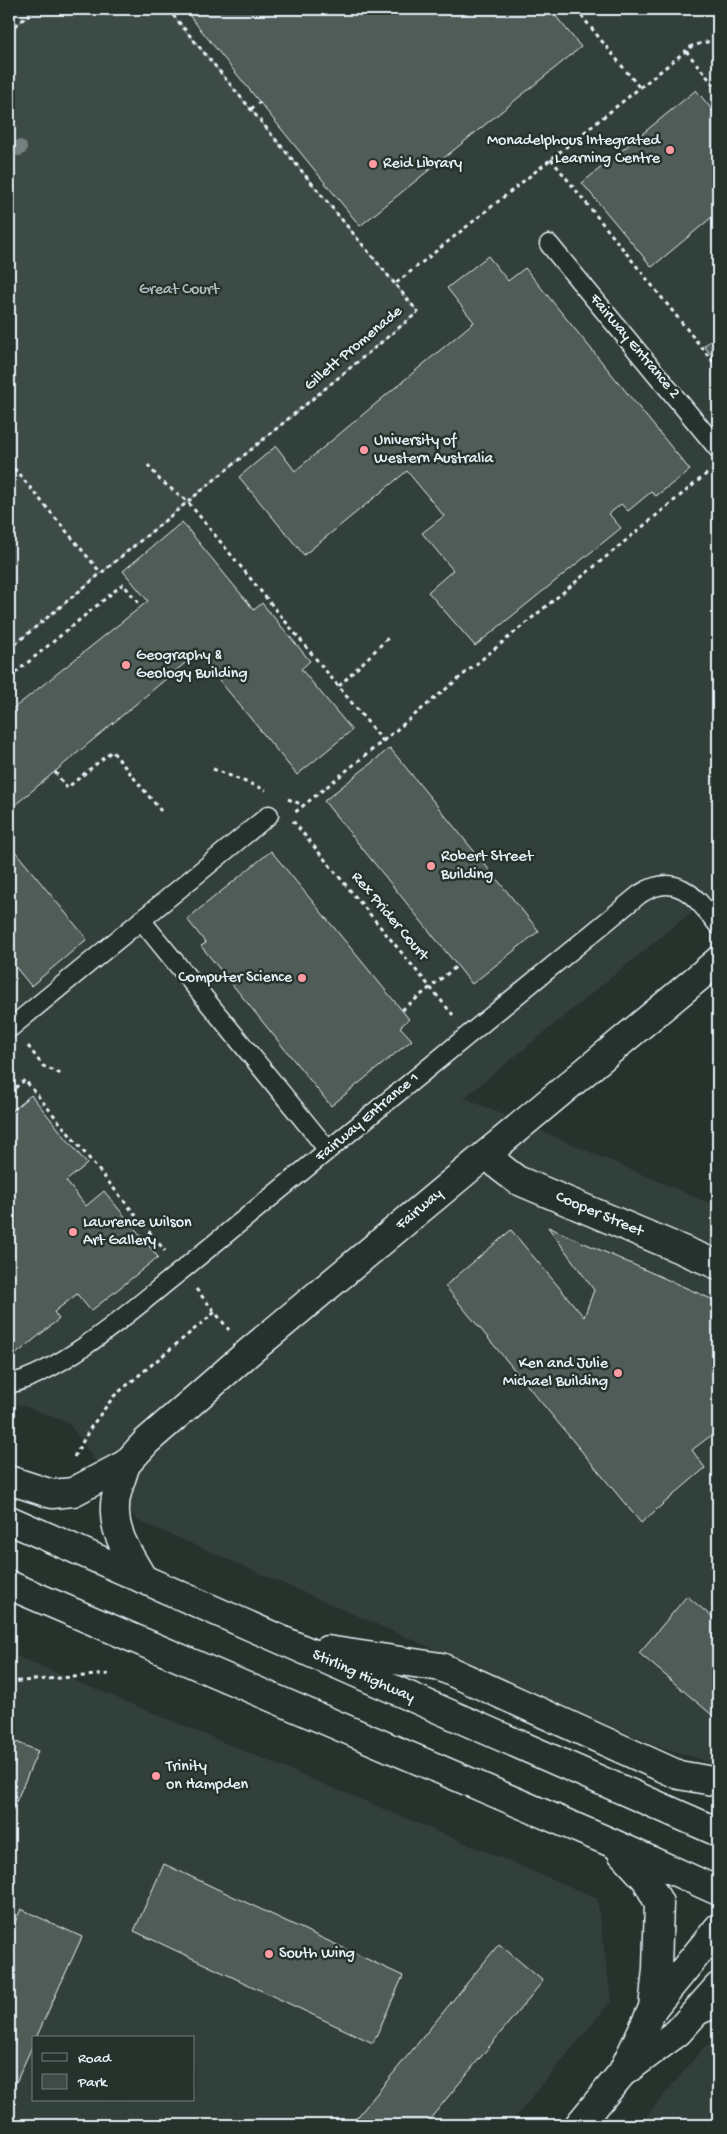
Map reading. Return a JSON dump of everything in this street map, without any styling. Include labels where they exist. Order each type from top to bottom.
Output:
[{"type":"main road","name":"Fairway","points":[[126,1464],[147,1441],[249,1352],[718,962]]},
{"type":"main road","name":"Cooper Street","points":[[488,1153],[500,1167],[517,1180],[718,1265]]},
{"type":"main road","points":[[9,1480],[52,1494],[73,1492],[126,1464]]},
{"type":"main road","points":[[126,1464],[115,1505],[115,1521],[120,1539],[143,1579]]},
{"type":"main road","name":"Stirling Highway","points":[[9,1520],[718,1832]]},
{"type":"main road","points":[[9,1585],[612,1843],[718,1891]]},
{"type":"main road","points":[[290,1645],[441,1666],[679,1774],[718,1782]]},
{"type":"main road","points":[[612,1843],[646,1879],[659,1903],[658,1960],[653,2008]]},
{"type":"main road","points":[[579,2125],[622,2073],[653,2008],[718,1928]]},
{"type":"main road","points":[[622,2073],[678,2032],[708,2006],[718,1987]]},
{"type":"lane","name":"Fairway Entrance 2","points":[[550,244],[718,449]]},
{"type":"lane","points":[[10,1028],[269,815]]},
{"type":"lane","name":"Fairway Entrance 1","points":[[9,1384],[45,1371],[104,1331],[182,1270],[647,890],[663,885],[674,885],[685,889],[694,895],[718,925]]},
{"type":"lane","points":[[141,920],[328,1150]]},
{"type":"path","points":[[9,31],[36,9]]},
{"type":"path","points":[[168,9],[395,284]]},
{"type":"path","points":[[576,9],[639,88]]},
{"type":"path","name":"Gillett Promenade","points":[[9,649],[418,312],[395,284],[692,46],[718,39]]},
{"type":"path","points":[[686,51],[718,90]]},
{"type":"path","points":[[251,109],[260,102]]},
{"type":"path","points":[[550,159],[718,368]]},
{"type":"path","points":[[9,462],[101,574]]},
{"type":"path","points":[[148,465],[160,480],[188,502],[383,741]]},
{"type":"path","points":[[286,798],[304,805],[711,471]]},
{"type":"path","points":[[9,678],[123,584],[141,606]]},
{"type":"path","points":[[338,686],[390,636]]},
{"type":"path","points":[[55,772],[67,788],[112,751],[161,811]]},
{"type":"path","points":[[213,769],[267,791]]},
{"type":"path","name":"Rex Prider Court","points":[[304,805],[290,817],[469,1034]]},
{"type":"path","points":[[402,1010],[458,966]]},
{"type":"path","points":[[10,1028],[43,1066],[61,1074]]},
{"type":"path","points":[[9,1093],[25,1080],[182,1270]]},
{"type":"path","points":[[74,1458],[91,1427],[114,1396],[215,1312],[249,1352]]},
{"type":"path","points":[[9,1682],[110,1674]]},
{"type":"shaded area","name":"University of Western Australia","points":[[9,9],[718,9],[718,890],[464,1098],[718,1207],[718,1765],[652,1744],[137,1520],[68,1422],[9,1401]]},
{"type":"shaded area","name":"Trinity on Hampden","points":[[9,1653],[597,1898],[611,2001],[509,2125],[9,2125]]},
{"type":"shaded area","points":[[718,2040],[718,2125],[639,2125],[705,2046]]},
{"type":"green space","name":"Great Court","points":[[36,9],[168,9],[418,312],[9,649],[9,31]]},
{"type":"building","name":"Reid Library","points":[[184,9],[550,9],[581,47],[360,226]]},
{"type":"building","name":"Monadelphous Integrated Learning Centre","points":[[696,90],[718,117],[718,212],[652,267],[582,183]]},
{"type":"building","points":[[488,256],[508,281],[525,268],[690,470],[656,496],[651,492],[628,511],[621,504],[609,514],[621,528],[475,646],[428,592],[453,570],[422,533],[444,516],[407,471],[304,555],[239,477],[276,446],[295,471],[474,322],[447,288]]},
{"type":"building","points":[[718,334],[718,363],[704,346]]},
{"type":"building","name":"Geography & Geology Building","points":[[182,522],[254,610],[262,603],[310,661],[301,669],[352,730],[297,775],[197,653],[9,810],[9,712],[148,601],[123,571]]},
{"type":"building","name":"Robert Street Building","points":[[390,748],[539,931],[472,984],[324,801]]},
{"type":"building","points":[[9,844],[87,939],[31,986],[9,959]]},
{"type":"building","name":"Computer Science","points":[[271,851],[409,1019],[400,1027],[412,1040],[331,1106],[201,946],[206,943],[187,919]]},
{"type":"building","name":"Lawrence Wilson Art Gallery","points":[[31,1095],[87,1164],[66,1181],[86,1206],[104,1191],[158,1257],[91,1311],[77,1294],[54,1312],[59,1319],[9,1360],[9,1113]]},
{"type":"building","name":"Ken and Julie Michael Building","points":[[548,1227],[718,1302],[718,1430],[692,1450],[705,1468],[641,1523],[445,1286],[511,1230],[584,1317],[594,1290]]},
{"type":"building","points":[[687,1596],[718,1622],[718,1643],[715,1647],[718,1650],[718,1720],[639,1653]]},
{"type":"building","points":[[9,1739],[38,1751],[9,1818]]},
{"type":"building","name":"South Wing","points":[[164,1864],[403,1976],[373,2043],[134,1931]]},
{"type":"building","points":[[21,1909],[82,1937],[37,2036],[32,2036],[32,2046],[9,2098],[9,1935]]},
{"type":"building","points":[[499,1944],[543,1981],[425,2125],[351,2125]]},
{"type":"place","name":"Monadelphous Integrated Learning Centre","points":[[670,150]]},
{"type":"place","name":"Reid Library","points":[[373,164]]},
{"type":"place","name":"University of Western Australia","points":[[364,450]]},
{"type":"place","name":"Geography & Geology Building","points":[[126,665]]},
{"type":"place","name":"Robert Street Building","points":[[431,866]]},
{"type":"place","name":"Computer Science","points":[[302,978]]},
{"type":"place","name":"Lawrence Wilson Art Gallery","points":[[73,1232]]},
{"type":"place","name":"Ken and Julie Michael Building","points":[[618,1373]]},
{"type":"place","name":"Trinity on Hampden","points":[[156,1776]]},
{"type":"place","name":"South Wing","points":[[269,1954]]}]
